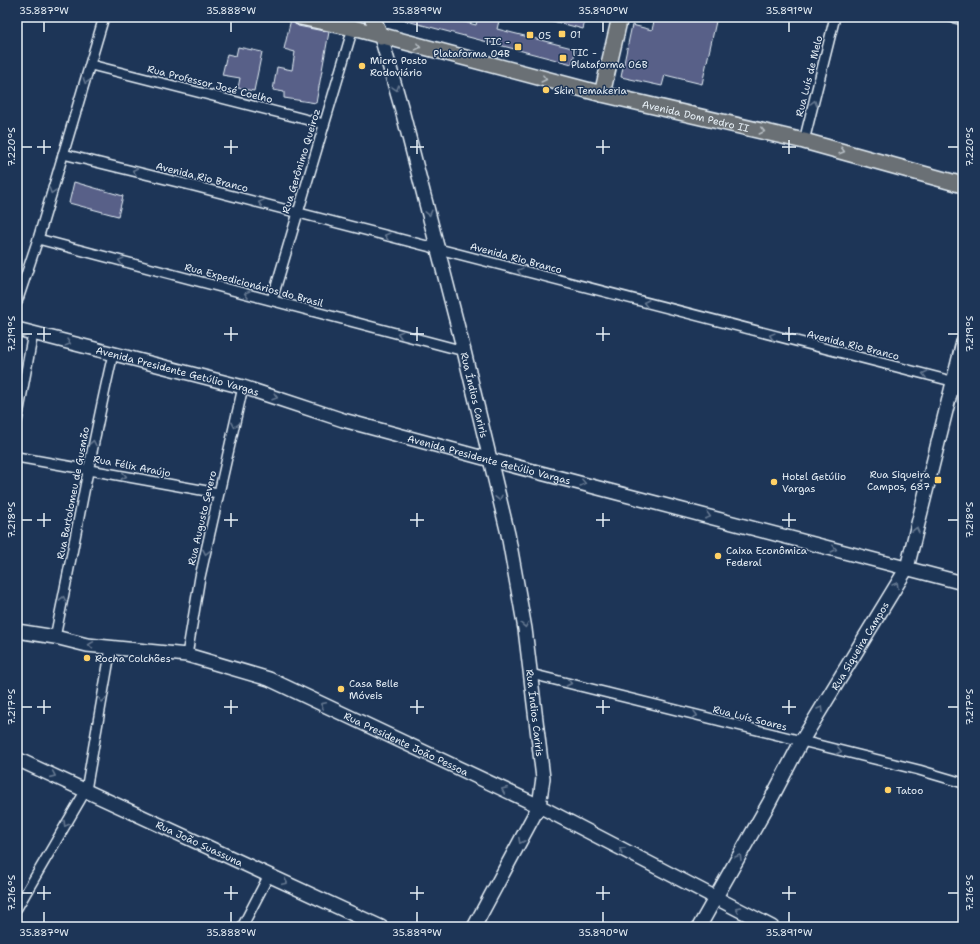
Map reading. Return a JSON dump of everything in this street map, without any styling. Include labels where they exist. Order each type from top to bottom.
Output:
[{"type":"main road","name":"Avenida Dom Pedro II","points":[[300,17],[353,28],[381,37],[602,94],[804,140],[963,185]]},
{"type":"main road","points":[[372,17],[381,37]]},
{"type":"main road","points":[[602,94],[620,17]]},
{"type":"main road","name":"Rua Índios Cariris","points":[[381,37],[402,110],[464,351],[478,415],[491,460],[516,576],[526,629],[543,778],[539,806]]},
{"type":"main road","name":"Avenida Presidente Getúlio Vargas","points":[[17,329],[243,387],[343,420],[491,460],[963,583]]},
{"type":"main road","name":"Rua Siqueira Campos","points":[[699,927],[769,803],[801,742],[907,568],[931,465],[958,382],[963,342]]},
{"type":"main road","name":"Rua Presidente João Pessoa","points":[[17,631],[55,637],[87,645],[187,655],[269,679],[539,806],[772,927]]},
{"type":"main road","name":"Rua João Suassuna","points":[[17,759],[382,927]]},
{"type":"main road","points":[[474,927],[539,806]]},
{"type":"street","points":[[17,302],[38,239],[91,65],[104,17]]},
{"type":"street","name":"Rua Luís de Melo","points":[[804,140],[835,17]]},
{"type":"street","points":[[951,17],[963,20]]},
{"type":"street","name":"Rua Gerônimo Queiroz","points":[[272,300],[353,28]]},
{"type":"street","name":"Rua Professor José Coelho","points":[[91,65],[324,124]]},
{"type":"street","name":"Avenida Rio Branco","points":[[63,154],[297,212],[438,250],[958,382]]},
{"type":"street","name":"Rua Expedicionários do Brasil","points":[[38,239],[464,351]]},
{"type":"street","points":[[17,421],[33,333]]},
{"type":"street","name":"Rua Bartolomeu de Gusmão","points":[[55,637],[97,423],[113,354]]},
{"type":"street","name":"Rua Augusto Severo","points":[[187,655],[200,577],[243,387]]},
{"type":"street","name":"Rua Félix Araújo","points":[[17,457],[218,493]]},
{"type":"street","points":[[17,908],[86,790],[111,648]]},
{"type":"street","name":"Rua Luís Soares","points":[[531,674],[963,782]]},
{"type":"street","points":[[242,927],[269,875]]},
{"type":"building","points":[[403,17],[445,17],[476,25],[478,17],[500,17],[497,29],[576,49],[572,64],[403,20]]},
{"type":"building","points":[[549,17],[586,17],[583,29],[549,20]]},
{"type":"building","points":[[655,17],[717,17],[702,84],[665,75],[662,86],[621,77],[632,25],[652,30]]},
{"type":"building","points":[[291,19],[298,26],[329,32],[316,103],[284,98],[284,92],[273,90],[277,67],[292,70],[295,52],[284,49]]},
{"type":"building","points":[[238,47],[262,52],[254,91],[238,88],[240,78],[222,75],[227,54],[236,56]]},
{"type":"building","points":[[74,182],[123,196],[118,216],[69,203]]},
{"type":"place","name":"01","points":[[562,34]]},
{"type":"place","name":"05","points":[[530,35]]},
{"type":"place","name":"TIC - Plataforma 04B","points":[[518,47]]},
{"type":"place","name":"TIC - Plataforma 06B","points":[[563,58]]},
{"type":"place","name":"Micro Posto Rodoviário","points":[[362,66]]},
{"type":"place","name":"Skin Temakeria","points":[[546,90]]},
{"type":"place","name":"Rua Siqueira Campos, 687","points":[[938,480]]},
{"type":"place","name":"Hotel Getúlio Vargas","points":[[774,482]]},
{"type":"place","name":"Caixa Econômica Federal","points":[[718,556]]},
{"type":"place","name":"Rocha Colchões","points":[[87,658]]},
{"type":"place","name":"Casa Belle Móveis","points":[[341,689]]},
{"type":"place","name":"Tatoo","points":[[888,790]]}]
